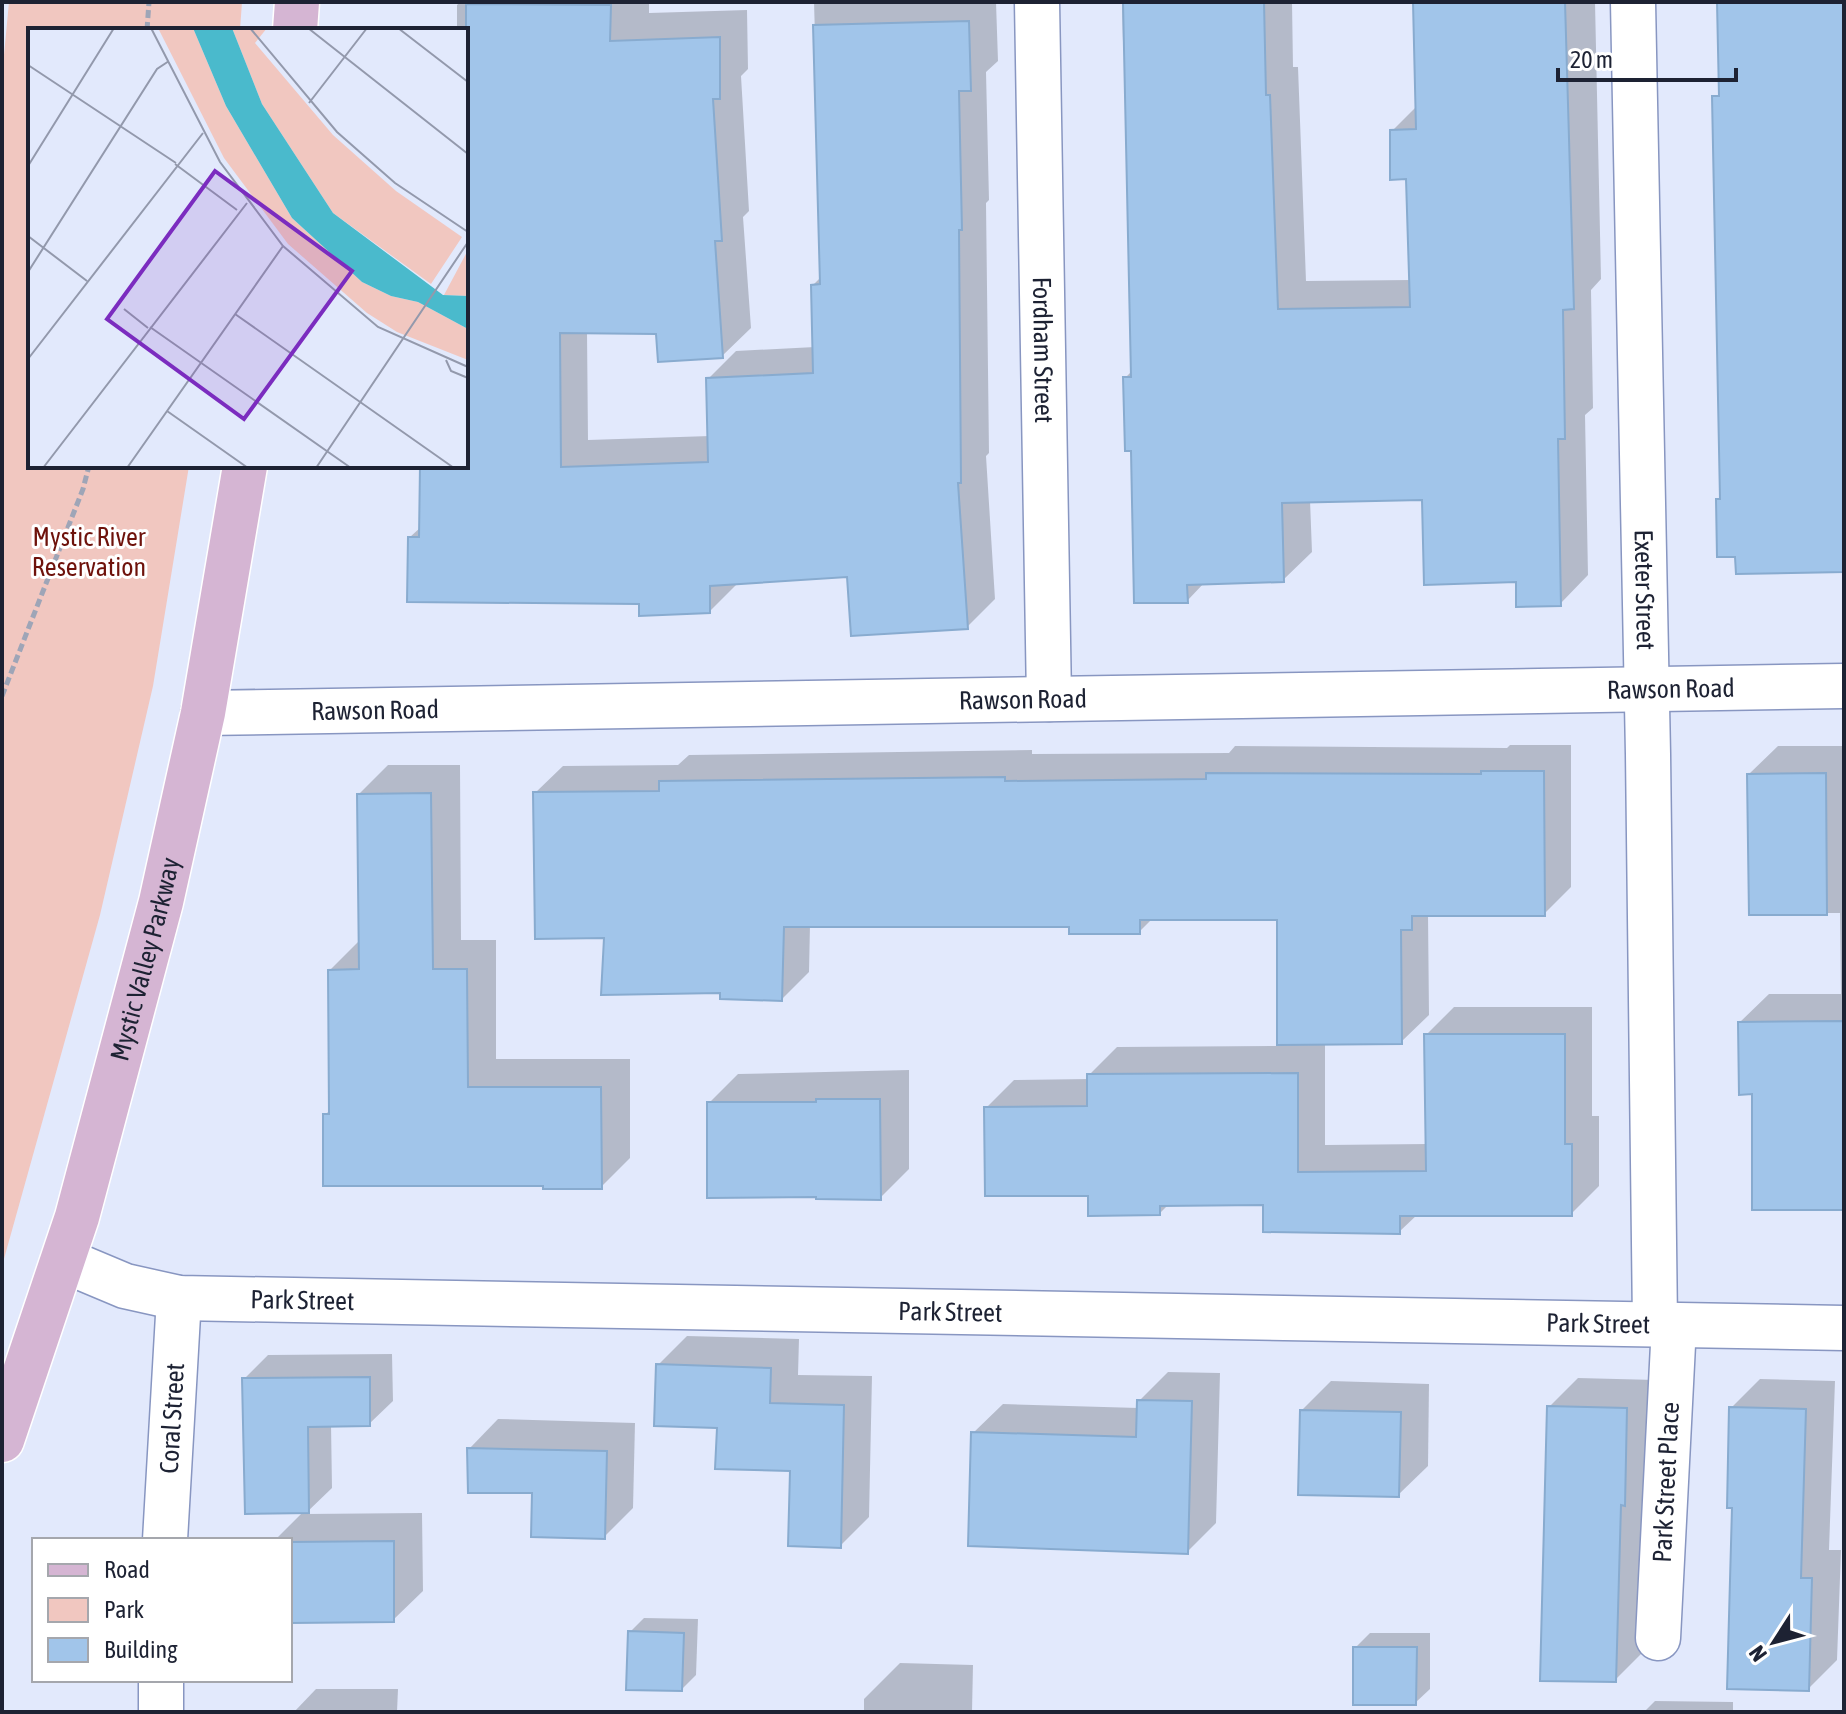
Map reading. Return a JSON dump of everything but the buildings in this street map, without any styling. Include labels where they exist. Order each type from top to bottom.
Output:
[{"type":"main road","points":[[295,28],[297,2]]},
{"type":"main road","name":"Mystic Valley Parkway","points":[[2,1440],[63,1260],[161,902],[203,713],[245,468]]},
{"type":"street","name":"Fordham Street","points":[[1037,2],[1049,699]]},
{"type":"street","name":"Exeter Street","points":[[1633,2],[1646,690],[1665,1324]]},
{"type":"street","name":"Rawson Road","points":[[203,713],[1844,686]]},
{"type":"street","name":"Park Street","points":[[63,1260],[125,1286],[179,1298],[1844,1328]]},
{"type":"street","name":"Coral Street","points":[[165,1538],[179,1298]]},
{"type":"street","name":"Park Street Place","points":[[1658,1638],[1665,1324]]},
{"type":"street","points":[[161,1682],[161,1712]]},
{"type":"path","points":[[147,28],[149,2]]},
{"type":"path","points":[[2,696],[88,468]]},
{"type":"green space","name":"Mystic River Reservation","points":[[9,2],[242,2],[240,28],[28,28],[28,468],[189,468],[153,686],[100,915],[2,1266],[2,76]]}]
